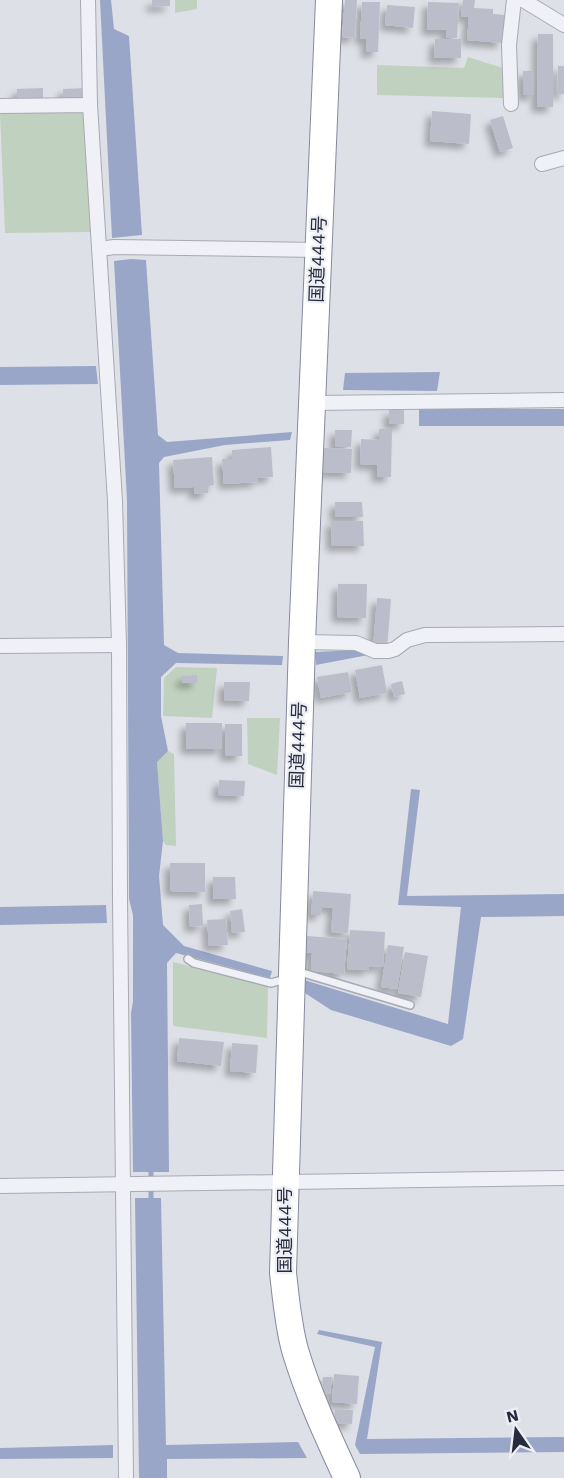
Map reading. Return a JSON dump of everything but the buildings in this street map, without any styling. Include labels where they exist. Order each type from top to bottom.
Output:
[{"type":"highway","name":"国道444号","points":[[329,0],[302,642],[283,1273],[295,1349],[310,1392],[347,1478]]},
{"type":"street","points":[[88,0],[90,105],[116,501],[126,1478]]},
{"type":"street","points":[[511,104],[509,45],[514,0]]},
{"type":"street","points":[[523,0],[564,25]]},
{"type":"street","points":[[0,106],[90,105]]},
{"type":"street","points":[[542,164],[564,158]]},
{"type":"street","points":[[100,249],[114,247],[318,250]]},
{"type":"street","points":[[312,403],[564,400]]},
{"type":"street","points":[[302,642],[356,643],[375,651],[388,651],[395,649],[407,639],[425,635],[564,634]]},
{"type":"street","points":[[0,646],[119,645]]},
{"type":"street","points":[[0,1186],[564,1178]]},
{"type":"lane","points":[[188,959],[194,963],[271,983],[303,973],[410,1005]]},
{"type":"green space","points":[[175,0],[197,0],[197,9],[175,13]]},
{"type":"green space","points":[[468,57],[506,69],[505,98],[377,95],[377,65],[464,68]]},
{"type":"green space","points":[[0,113],[84,113],[91,232],[5,233]]},
{"type":"green space","points":[[176,667],[217,668],[212,718],[163,716],[164,678]]},
{"type":"green space","points":[[247,718],[280,718],[277,775],[248,764]]},
{"type":"green space","points":[[168,751],[174,754],[176,846],[166,845],[163,841],[157,762]]},
{"type":"green space","points":[[173,962],[268,986],[267,1038],[173,1026]]},
{"type":"water","points":[[100,0],[111,0],[114,29],[129,36],[142,235],[112,238]]},
{"type":"water","points":[[146,260],[158,435],[167,442],[292,432],[290,440],[225,445],[164,457],[159,463],[164,645],[178,653],[283,656],[282,665],[176,663],[161,677],[161,716],[168,751],[157,762],[163,841],[159,876],[163,925],[184,946],[272,971],[270,978],[176,953],[167,963],[169,1172],[133,1172],[131,1013],[133,915],[129,899],[127,500],[114,261]]},
{"type":"water","points":[[96,366],[98,384],[0,385],[0,367]]},
{"type":"water","points":[[440,372],[437,391],[343,390],[345,373]]},
{"type":"water","points":[[419,409],[564,409],[564,426],[419,426]]},
{"type":"water","points":[[358,650],[368,655],[316,665],[315,652]]},
{"type":"water","points":[[411,789],[420,790],[407,896],[564,894],[564,916],[481,917],[463,1039],[451,1046],[331,1010],[305,993],[304,980],[448,1024],[461,907],[398,905]]},
{"type":"water","points":[[106,905],[107,923],[0,925],[0,907]]},
{"type":"water","points":[[135,1198],[161,1198],[166,1445],[298,1442],[307,1458],[167,1459],[167,1478],[139,1478]]},
{"type":"water","points":[[319,1330],[382,1342],[367,1439],[564,1437],[564,1452],[360,1454],[355,1445],[375,1347],[317,1334]]},
{"type":"water","points":[[113,1445],[113,1458],[0,1459],[0,1448]]},
{"type":"waterway","points":[[151,1166],[151,1205]]}]
